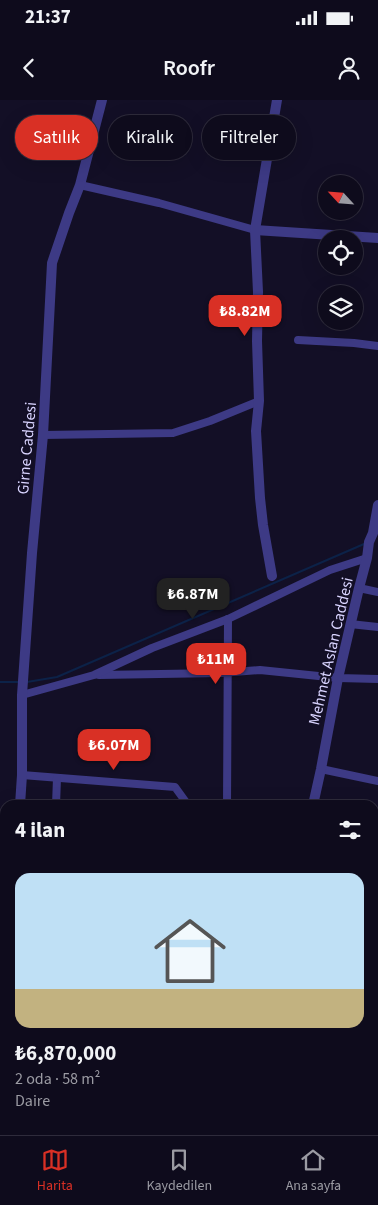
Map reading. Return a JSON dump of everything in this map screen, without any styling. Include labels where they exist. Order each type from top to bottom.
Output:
[{"type":"street","name":"Girne Caddesi","points":[[20,800],[22,695],[43,435],[52,263],[68,213],[80,185],[102,100]]},
{"type":"street","points":[[272,576],[260,498],[256,431],[259,401],[257,349],[258,292],[255,230],[277,100]]},
{"type":"street","points":[[80,185],[159,203],[255,230],[378,238]]},
{"type":"street","points":[[298,340],[378,346]]},
{"type":"street","points":[[43,435],[173,432],[210,421],[259,401]]},
{"type":"street","name":"Mehmet Aslan Caddesi","points":[[313,800],[338,678],[378,505]]},
{"type":"street","points":[[369,542],[378,535]]},
{"type":"street","points":[[22,695],[94,675],[152,648],[228,619],[330,570],[378,553]]},
{"type":"street","points":[[359,588],[378,592]]},
{"type":"street","points":[[227,800],[228,619]]},
{"type":"street","points":[[350,624],[378,628]]},
{"type":"street","points":[[94,675],[228,673],[260,670],[338,678],[378,679]]},
{"type":"street","points":[[321,769],[378,781]]},
{"type":"street","points":[[22,775],[175,787],[184,800]]},
{"type":"street","points":[[56,800],[57,778]]},
{"type":"waterway","points":[[27,682],[57,677],[364,544]]},
{"type":"waterway","points":[[0,682],[20,682]]}]
